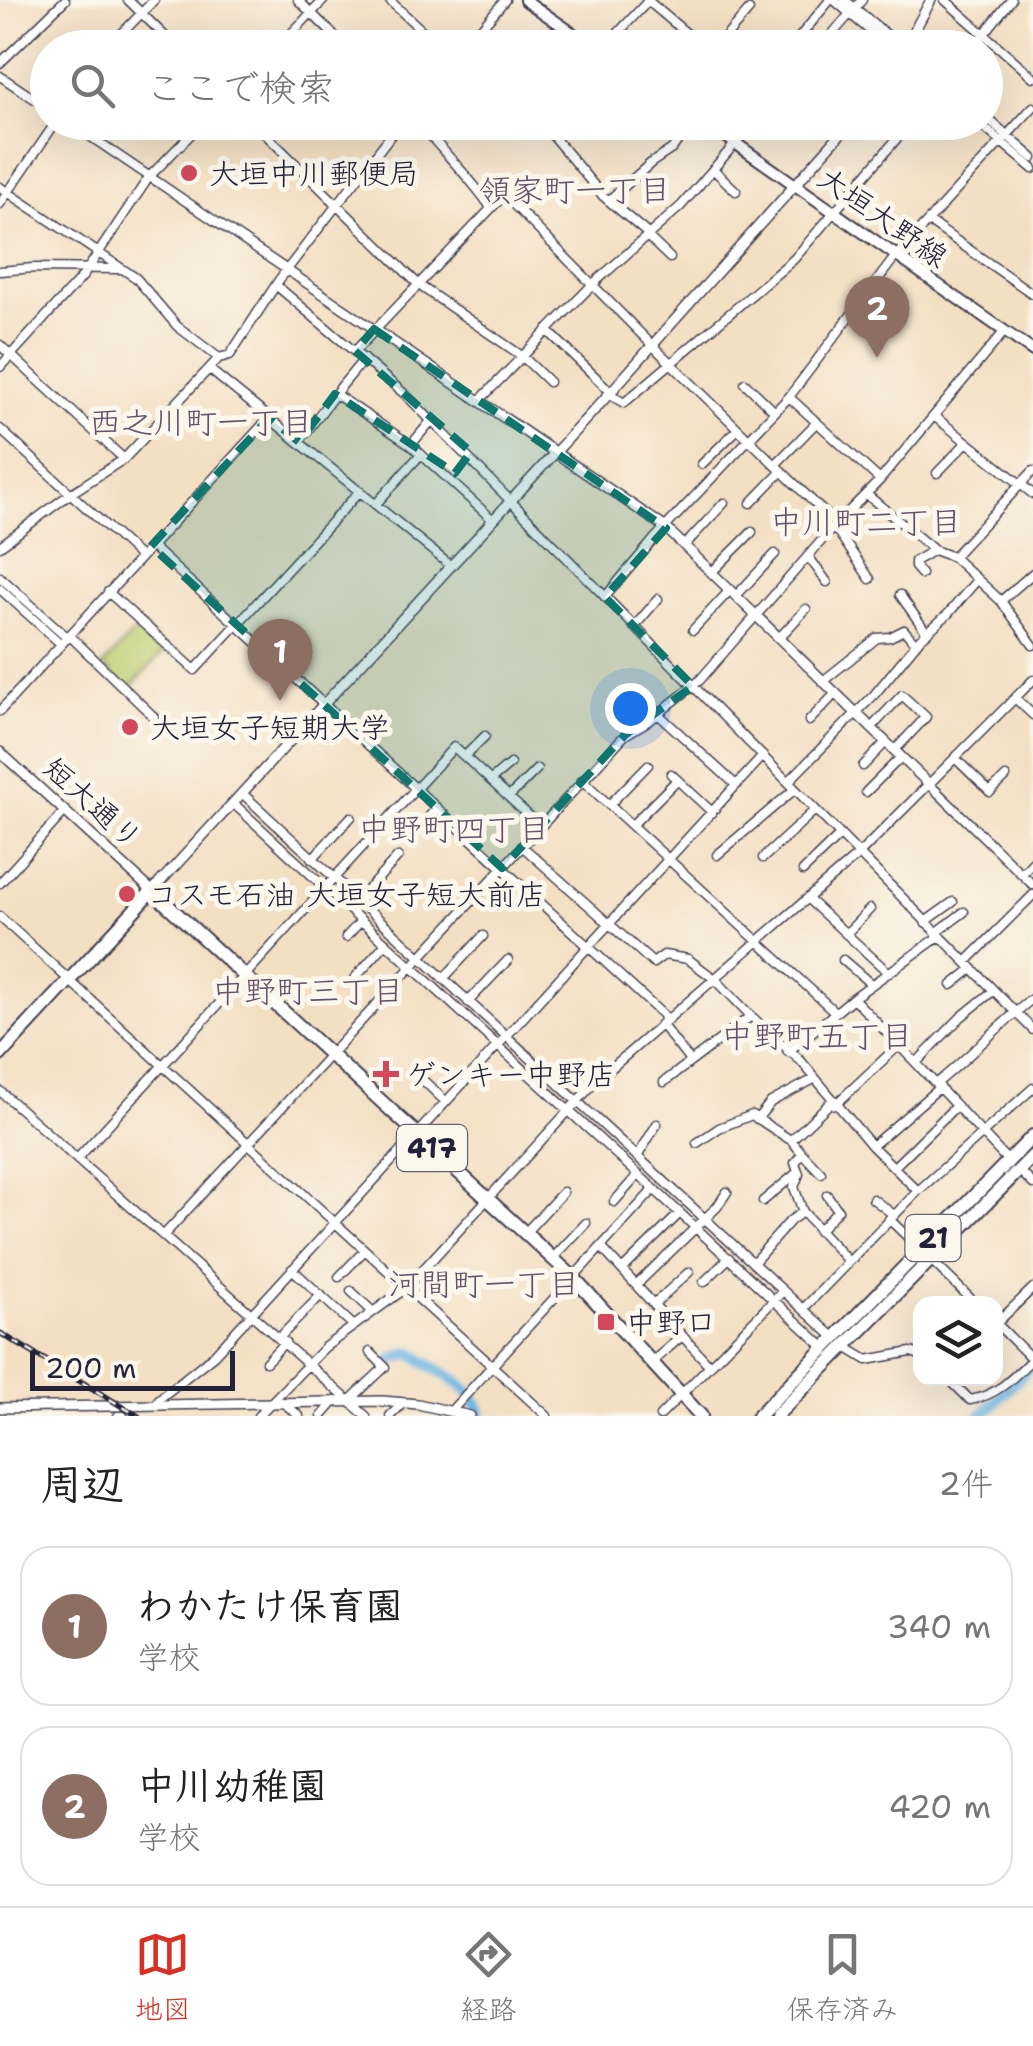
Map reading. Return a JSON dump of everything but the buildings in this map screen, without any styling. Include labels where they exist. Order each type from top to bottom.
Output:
[{"type":"highway","name":"417","points":[[152,891],[574,1278],[701,1416]]},
{"type":"highway","points":[[0,1055],[152,891]]},
{"type":"highway","name":"21","points":[[758,1416],[926,1255],[1014,1165],[1033,1136]]},
{"type":"highway","name":"21","points":[[1014,1165],[1033,1156]]},
{"type":"highway","name":"21","points":[[776,1416],[836,1345]]},
{"type":"main road","points":[[525,0],[568,30]]},
{"type":"main road","name":"大垣大野線","points":[[731,140],[1033,352]]},
{"type":"street","points":[[35,30],[66,0]]},
{"type":"street","points":[[128,0],[159,30]]},
{"type":"street","points":[[125,30],[154,0]]},
{"type":"street","points":[[298,0],[328,30]]},
{"type":"street","points":[[294,30],[324,0]]},
{"type":"street","points":[[389,0],[422,30]]},
{"type":"street","points":[[479,30],[505,0]]},
{"type":"street","points":[[620,30],[648,0],[683,30]]},
{"type":"street","points":[[806,30],[832,0],[879,30]]},
{"type":"street","points":[[845,0],[872,30]]},
{"type":"street","points":[[836,30],[862,0]]},
{"type":"street","points":[[914,30],[931,0]]},
{"type":"street","points":[[945,0],[979,30]]},
{"type":"street","points":[[987,30],[1011,0]]},
{"type":"street","points":[[732,30],[749,10]]},
{"type":"street","points":[[0,63],[30,34]]},
{"type":"street","points":[[1003,51],[1033,77]]},
{"type":"street","points":[[0,76],[30,96]]},
{"type":"street","points":[[605,597],[789,397],[895,257],[1033,107]]},
{"type":"street","points":[[1005,139],[1033,158]]},
{"type":"street","points":[[1005,139],[1033,169]]},
{"type":"street","points":[[0,204],[4,190],[42,140]]},
{"type":"street","points":[[95,140],[666,528],[1033,884]]},
{"type":"street","points":[[0,368],[87,270],[149,177],[186,140]]},
{"type":"street","points":[[271,140],[418,284],[522,356],[548,382]]},
{"type":"street","points":[[0,546],[124,460],[218,358],[230,354],[287,270],[388,140]]},
{"type":"street","points":[[433,140],[479,189],[491,208]]},
{"type":"street","points":[[557,140],[609,200],[670,258]]},
{"type":"street","points":[[609,200],[672,150],[678,140]]},
{"type":"street","points":[[480,400],[593,284],[680,206],[738,140]]},
{"type":"street","points":[[152,891],[610,393],[835,140]]},
{"type":"street","points":[[547,330],[624,402],[773,278],[835,214],[896,140]]},
{"type":"street","points":[[713,170],[736,191]]},
{"type":"street","points":[[4,190],[136,278],[177,326],[218,358]]},
{"type":"street","points":[[355,351],[504,195],[835,525],[870,578]]},
{"type":"street","points":[[928,222],[1033,294]]},
{"type":"street","points":[[0,272],[33,268],[124,269]]},
{"type":"street","points":[[277,286],[432,421],[1033,1030]]},
{"type":"street","points":[[164,1235],[625,735],[693,686],[835,525],[880,480],[1004,332]]},
{"type":"street","points":[[0,345],[124,460]]},
{"type":"street","points":[[299,442],[364,359]]},
{"type":"street","points":[[209,368],[451,566]]},
{"type":"street","points":[[745,383],[775,412]]},
{"type":"street","points":[[336,394],[411,445],[493,520]]},
{"type":"street","points":[[789,397],[880,480]]},
{"type":"street","points":[[934,416],[1033,494]]},
{"type":"street","points":[[0,711],[269,418]]},
{"type":"street","points":[[411,445],[432,421]]},
{"type":"street","points":[[751,503],[816,422]]},
{"type":"street","points":[[702,464],[738,429]]},
{"type":"street","points":[[0,430],[140,557]]},
{"type":"street","points":[[938,473],[967,442]]},
{"type":"street","points":[[376,504],[422,454]]},
{"type":"street","points":[[953,558],[1033,471]]},
{"type":"street","points":[[108,592],[195,670],[360,491]]},
{"type":"street","points":[[866,494],[934,550],[953,558],[1001,601],[1033,646]]},
{"type":"street","points":[[684,546],[724,503]]},
{"type":"street","points":[[712,572],[752,532]]},
{"type":"street","points":[[151,546],[663,1015],[662,1022],[690,1061]]},
{"type":"street","points":[[921,574],[914,566],[915,560],[934,550]]},
{"type":"street","points":[[693,630],[774,554]]},
{"type":"street","points":[[808,556],[827,582]]},
{"type":"street","points":[[1001,601],[1033,573]]},
{"type":"street","points":[[0,576],[154,717]]},
{"type":"street","points":[[717,855],[791,786],[977,580]]},
{"type":"street","points":[[0,589],[65,639]]},
{"type":"street","points":[[900,595],[928,633]]},
{"type":"street","points":[[634,627],[658,600]]},
{"type":"street","points":[[779,638],[806,609]]},
{"type":"street","points":[[895,619],[916,644]]},
{"type":"street","points":[[823,681],[877,638],[904,630]]},
{"type":"street","points":[[258,1416],[308,1363],[406,1288],[572,1106],[662,1022],[716,980],[859,854],[1033,680]]},
{"type":"street","points":[[809,721],[836,693]]},
{"type":"street","points":[[866,792],[894,750],[926,717],[902,696],[871,728]]},
{"type":"street","points":[[1015,698],[1033,715]]},
{"type":"street","points":[[658,714],[736,785]]},
{"type":"street","points":[[464,756],[485,736]]},
{"type":"street","points":[[77,1159],[454,746],[540,826]]},
{"type":"street","points":[[864,766],[894,750]]},
{"type":"street","name":"短大通り","points":[[0,752],[152,891]]},
{"type":"street","points":[[157,1404],[214,1355],[763,756]]},
{"type":"street","points":[[954,758],[990,792],[1006,777]]},
{"type":"street","points":[[491,780],[510,764]]},
{"type":"street","points":[[609,804],[648,765]]},
{"type":"street","points":[[509,797],[537,769]]},
{"type":"street","points":[[632,826],[674,777],[712,812]]},
{"type":"street","points":[[582,780],[835,1012]]},
{"type":"street","points":[[238,799],[312,859],[329,884],[357,901],[415,962],[572,1106],[654,1190],[680,1213],[700,1223],[753,1263],[779,1295],[803,1309],[836,1345]]},
{"type":"street","points":[[238,799],[386,943],[443,979],[468,1002],[501,1041]]},
{"type":"street","points":[[414,834],[436,808]]},
{"type":"street","points":[[763,858],[815,810]]},
{"type":"street","points":[[0,883],[65,811]]},
{"type":"street","points":[[312,859],[351,817]]},
{"type":"street","points":[[802,872],[840,834]]},
{"type":"street","points":[[522,846],[652,963],[664,955],[688,960],[716,980],[802,1062],[872,1146],[918,1191]]},
{"type":"street","points":[[357,901],[398,857]]},
{"type":"street","points":[[1022,874],[1033,862]]},
{"type":"street","points":[[952,985],[1033,895]]},
{"type":"street","points":[[809,900],[889,973]]},
{"type":"street","points":[[926,922],[953,902]]},
{"type":"street","points":[[846,934],[870,909]]},
{"type":"street","points":[[788,1052],[964,912]]},
{"type":"street","points":[[0,917],[548,1416]]},
{"type":"street","points":[[346,937],[361,920]]},
{"type":"street","points":[[443,979],[483,936]]},
{"type":"street","points":[[355,978],[386,943]]},
{"type":"street","points":[[468,1002],[508,960]]},
{"type":"street","points":[[843,960],[871,984]]},
{"type":"street","points":[[916,1064],[998,978]]},
{"type":"street","points":[[852,998],[980,1134],[1033,1184]]},
{"type":"street","points":[[872,1146],[972,1055],[996,1027],[1033,998]]},
{"type":"street","points":[[952,1008],[961,1017]]},
{"type":"street","points":[[664,1082],[751,1016]]},
{"type":"street","points":[[791,1140],[898,1047]]},
{"type":"street","points":[[757,1119],[772,1102],[814,1079]]},
{"type":"street","points":[[425,1082],[446,1102]]},
{"type":"street","points":[[803,1309],[918,1191],[1033,1088]]},
{"type":"street","points":[[0,1091],[366,1416]]},
{"type":"street","points":[[572,1106],[637,1157],[729,1258],[836,1345],[867,1360],[913,1353]]},
{"type":"street","points":[[894,1167],[956,1106]]},
{"type":"street","points":[[698,1143],[719,1128],[752,1116],[791,1140],[821,1173]]},
{"type":"street","points":[[637,1157],[657,1124]]},
{"type":"street","points":[[802,1153],[795,1163],[798,1172],[794,1187],[803,1212],[848,1261]]},
{"type":"street","points":[[763,1202],[798,1172]]},
{"type":"street","points":[[614,1202],[638,1175]]},
{"type":"street","points":[[451,1411],[654,1190]]},
{"type":"street","points":[[525,1233],[563,1192]]},
{"type":"street","points":[[636,1284],[700,1223],[718,1211],[728,1192]]},
{"type":"street","points":[[818,1231],[838,1210],[827,1195]]},
{"type":"street","points":[[874,1199],[968,1296]]},
{"type":"street","points":[[753,1263],[803,1212]]},
{"type":"street","points":[[622,1270],[680,1213]]},
{"type":"street","points":[[553,1258],[586,1223]]},
{"type":"street","points":[[601,1247],[710,1366]]},
{"type":"street","points":[[339,1276],[364,1250]]},
{"type":"street","points":[[704,1282],[729,1258]]},
{"type":"street","points":[[292,1269],[354,1326]]},
{"type":"street","points":[[654,1304],[689,1272]]},
{"type":"street","points":[[1003,1316],[1033,1288]]},
{"type":"street","points":[[351,1291],[373,1312]]},
{"type":"street","points":[[266,1362],[321,1295]]},
{"type":"street","points":[[660,1416],[779,1295]]},
{"type":"street","points":[[956,1386],[970,1400],[984,1398],[998,1391],[1032,1358],[1003,1330]]},
{"type":"street","points":[[653,1361],[682,1336]]},
{"type":"street","points":[[350,1401],[385,1367],[370,1352]]},
{"type":"street","points":[[322,1416],[335,1401]]},
{"type":"street","points":[[0,1408],[350,1401],[403,1403],[470,1416]]},
{"type":"street","points":[[283,1402],[299,1416]]},
{"type":"street","points":[[390,1416],[403,1403]]},
{"type":"street","points":[[36,1407],[45,1416]]},
{"type":"highlighted area","points":[[374,329],[666,528],[605,597],[693,686],[625,735],[502,868],[151,546],[269,418],[299,442],[335,394],[455,473],[471,452],[355,351]]},
{"type":"green space","points":[[140,626],[165,650],[128,690],[103,666]]},
{"type":"waterway","points":[[394,1359],[411,1352],[468,1391],[480,1412]]},
{"type":"waterway","points":[[981,1416],[1028,1368]]},
{"type":"waterway","points":[[114,1416],[119,1411]]},
{"type":"railway","points":[[0,1333],[138,1416]]},
{"type":"place","name":"大垣中川郵便局","points":[[189,173]]},
{"type":"place","name":"中川幼稚園","points":[[877,358]]},
{"type":"place","name":"わかたけ保育園","points":[[280,701]]},
{"type":"place","name":"大垣女子短期大学","points":[[130,727]]},
{"type":"place","name":"コスモ石油 大垣女子短大前店","points":[[127,894]]},
{"type":"place","name":"ゲンキー中野店","points":[[386,1074]]},
{"type":"place","name":"中野口","points":[[606,1322]]},
{"type":"district","name":"領家町一丁目","points":[[575,189]]},
{"type":"district","name":"西之川町一丁目","points":[[201,421]]},
{"type":"district","name":"中川町二丁目","points":[[866,521]]},
{"type":"district","name":"中野町四丁目","points":[[454,828]]},
{"type":"district","name":"中野町三丁目","points":[[308,990]]},
{"type":"district","name":"中野町五丁目","points":[[817,1035]]},
{"type":"district","name":"河間町一丁目","points":[[484,1283]]}]
